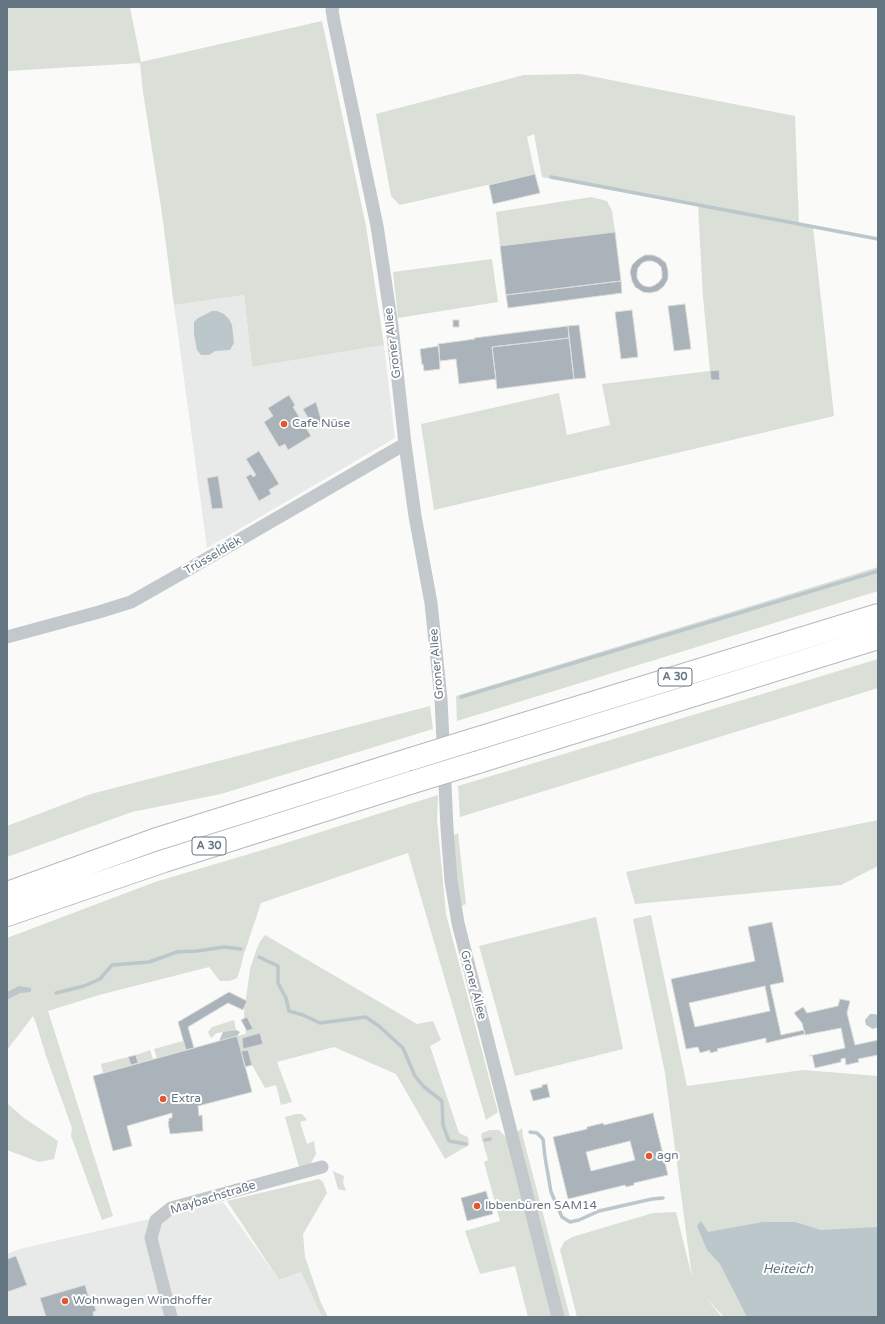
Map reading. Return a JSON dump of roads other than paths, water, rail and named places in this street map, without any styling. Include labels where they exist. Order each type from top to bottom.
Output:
[{"type":"highway","name":"A 30","points":[[7,893],[154,840],[878,615]]},
{"type":"highway","name":"A 30","points":[[7,915],[164,861],[878,638]]},
{"type":"street","name":"Groner Allee","points":[[333,7],[334,22],[377,226],[392,326],[405,444],[415,516],[431,603],[441,699],[447,828],[458,923],[558,1317]]},
{"type":"street","name":"Trüsseldiek","points":[[7,637],[131,602],[405,444]]},
{"type":"street","name":"Maybachstraße","points":[[171,1317],[151,1238],[156,1220],[171,1208],[322,1167]]},
{"type":"water","points":[[212,311],[217,311],[224,314],[229,319],[232,325],[234,343],[230,350],[215,351],[209,355],[201,355],[197,350],[194,334],[194,322],[198,318]]},
{"type":"water","points":[[19,986],[31,988],[31,992],[20,993],[7,1000],[7,992]]},
{"type":"water","points":[[870,1014],[878,1015],[878,1027],[873,1029],[866,1025],[865,1020]]},
{"type":"water","points":[[236,1030],[240,1032],[237,1036],[219,1041],[223,1032]]},
{"type":"water","name":"Heiteich","points":[[701,1221],[708,1232],[763,1222],[795,1222],[821,1230],[878,1227],[878,1317],[748,1317],[720,1264],[707,1250],[697,1226]]},
{"type":"waterway","points":[[551,177],[878,239]]},
{"type":"waterway","points":[[461,697],[878,571]]},
{"type":"waterway","points":[[56,993],[84,986],[100,979],[112,965],[149,962],[177,952],[224,947],[241,949]]},
{"type":"waterway","points":[[259,957],[278,966],[278,983],[286,998],[289,1011],[303,1015],[320,1023],[366,1017],[380,1027],[403,1048],[415,1076],[424,1087],[442,1101],[443,1125],[449,1141],[466,1144]]},
{"type":"waterway","points":[[530,1132],[537,1133],[543,1139],[551,1192],[562,1217],[570,1222],[579,1220],[599,1211],[652,1199],[663,1198]]},
{"type":"waterway","points":[[485,1140],[490,1139]]},
{"type":"place","name":"Cafe Nüse","points":[[284,424]]},
{"type":"place","name":"Extra","points":[[163,1099]]},
{"type":"place","name":"agn","points":[[649,1156]]},
{"type":"place","name":"Ibbenbüren SAM14","points":[[477,1206]]},
{"type":"place","name":"Wohnwagen Windhoffer","points":[[65,1301]]}]
